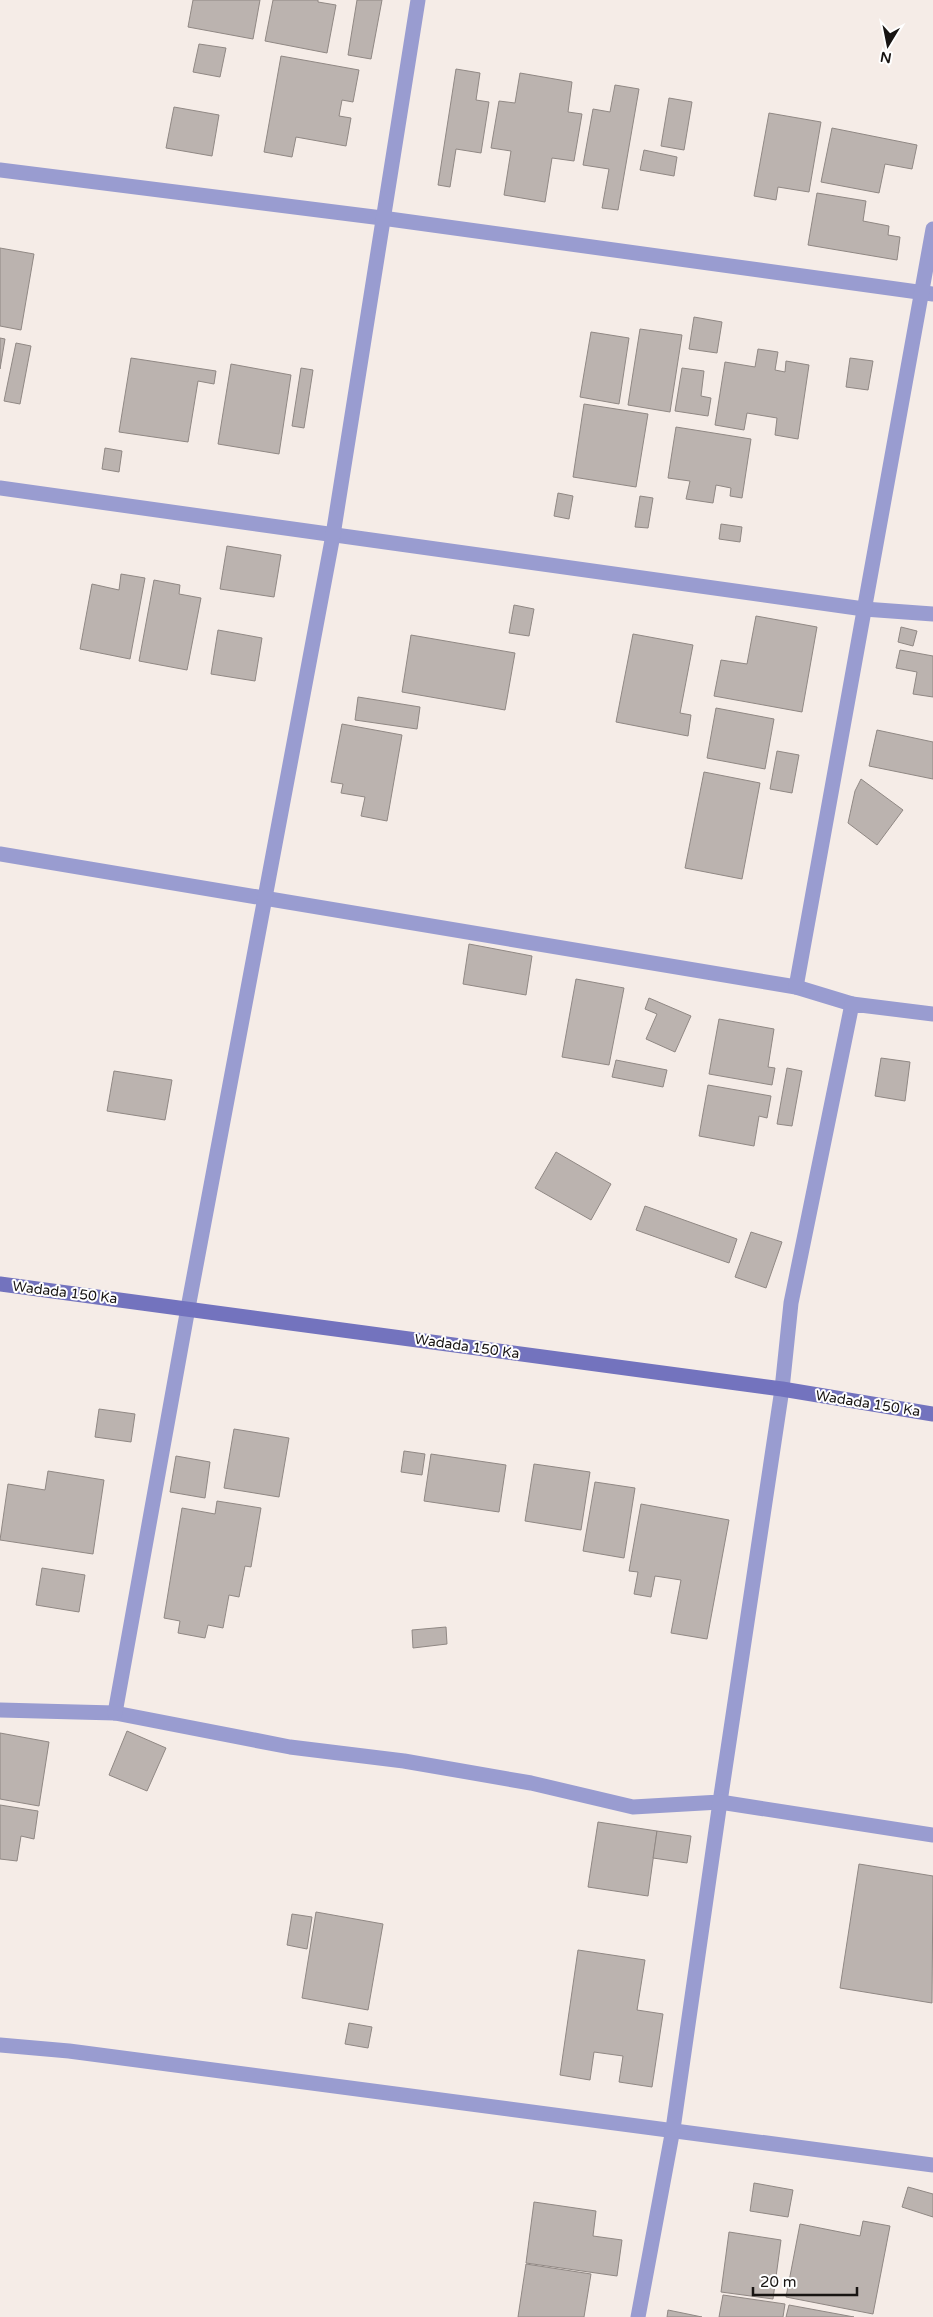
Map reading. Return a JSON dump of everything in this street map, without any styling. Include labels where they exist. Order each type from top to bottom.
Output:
[{"type":"street","points":[[115,1713],[188,1308],[333,535],[418,0]]},
{"type":"street","points":[[0,170],[382,218],[927,293]]},
{"type":"street","points":[[796,987],[864,608],[927,293],[933,229]]},
{"type":"street","points":[[0,488],[864,608],[933,614]]},
{"type":"street","points":[[0,854],[796,987],[852,1004],[933,1014]]},
{"type":"street","points":[[638,2317],[673,2129],[782,1389],[791,1303],[852,1004]]},
{"type":"street","name":"Wadada 150 Ka","points":[[0,1284],[782,1389],[933,1414]]},
{"type":"street","points":[[0,1710],[115,1713],[290,1747],[404,1761],[531,1783],[633,1806],[720,1802],[933,1835]]},
{"type":"street","points":[[0,2046],[69,2051],[673,2129],[933,2165]]},
{"type":"building","points":[[193,0],[260,0],[253,39],[188,27]]},
{"type":"building","points":[[273,0],[318,0],[318,2],[336,5],[327,53],[265,41]]},
{"type":"building","points":[[357,0],[382,0],[371,59],[348,55]]},
{"type":"building","points":[[199,44],[226,48],[220,77],[193,72]]},
{"type":"building","points":[[281,56],[359,70],[353,102],[342,100],[339,116],[351,118],[346,146],[296,137],[292,157],[264,152]]},
{"type":"building","points":[[456,69],[480,73],[476,100],[489,102],[481,153],[456,149],[450,187],[438,185]]},
{"type":"building","points":[[520,73],[572,82],[568,112],[582,114],[574,161],[552,158],[545,202],[504,195],[511,151],[491,148],[499,101],[515,103]]},
{"type":"building","points":[[615,85],[639,89],[618,210],[602,208],[609,169],[583,165],[593,109],[610,112]]},
{"type":"building","points":[[669,98],[692,102],[684,150],[661,146]]},
{"type":"building","points":[[174,107],[219,115],[212,156],[166,148]]},
{"type":"building","points":[[769,113],[821,122],[809,192],[778,187],[776,200],[754,196]]},
{"type":"building","points":[[832,128],[917,145],[912,169],[885,164],[879,193],[821,182]]},
{"type":"building","points":[[644,150],[677,157],[674,176],[640,170]]},
{"type":"building","points":[[817,193],[866,201],[863,221],[889,226],[888,235],[900,237],[897,260],[808,245]]},
{"type":"building","points":[[0,248],[34,254],[21,330],[0,326]]},
{"type":"building","points":[[694,317],[722,322],[717,353],[689,349]]},
{"type":"building","points":[[640,329],[682,335],[670,412],[628,405]]},
{"type":"building","points":[[591,332],[629,338],[619,404],[580,397]]},
{"type":"building","points":[[0,338],[5,339],[0,369]]},
{"type":"building","points":[[16,343],[31,346],[20,404],[4,401]]},
{"type":"building","points":[[758,349],[778,352],[775,370],[785,372],[786,361],[809,365],[798,439],[775,435],[777,418],[747,413],[744,430],[715,425],[725,362],[755,367]]},
{"type":"building","points":[[131,358],[216,371],[214,384],[198,381],[188,442],[119,432]]},
{"type":"building","points":[[850,358],[873,361],[868,390],[846,387]]},
{"type":"building","points":[[231,364],[291,375],[279,454],[218,444]]},
{"type":"building","points":[[301,368],[313,370],[304,428],[292,426]]},
{"type":"building","points":[[682,368],[704,371],[701,396],[711,398],[708,416],[675,411]]},
{"type":"building","points":[[584,404],[648,414],[636,487],[573,477]]},
{"type":"building","points":[[676,427],[751,439],[742,498],[730,496],[731,488],[716,485],[713,503],[686,499],[690,481],[668,478]]},
{"type":"building","points":[[105,448],[122,451],[119,472],[102,469]]},
{"type":"building","points":[[558,493],[573,496],[569,519],[554,516]]},
{"type":"building","points":[[640,496],[653,498],[648,528],[635,527]]},
{"type":"building","points":[[721,524],[742,527],[740,542],[719,539]]},
{"type":"building","points":[[227,546],[281,555],[274,597],[220,589]]},
{"type":"building","points":[[121,574],[145,578],[130,659],[80,649],[92,584],[119,590]]},
{"type":"building","points":[[154,580],[180,585],[179,594],[201,598],[187,670],[139,661]]},
{"type":"building","points":[[514,605],[534,609],[529,636],[509,633]]},
{"type":"building","points":[[756,616],[817,627],[802,712],[714,696],[721,660],[747,664]]},
{"type":"building","points":[[901,627],[917,631],[913,646],[898,642]]},
{"type":"building","points":[[218,630],[262,638],[255,681],[211,674]]},
{"type":"building","points":[[633,634],[693,645],[680,713],[691,715],[688,736],[616,722]]},
{"type":"building","points":[[411,635],[515,653],[505,710],[402,692]]},
{"type":"building","points":[[900,650],[933,656],[933,697],[913,694],[917,672],[896,668]]},
{"type":"building","points":[[358,697],[420,707],[417,729],[355,720]]},
{"type":"building","points":[[716,708],[774,719],[765,769],[707,758]]},
{"type":"building","points":[[342,724],[402,735],[387,821],[361,816],[365,797],[341,793],[343,784],[331,782]]},
{"type":"building","points":[[877,730],[933,742],[933,779],[869,766]]},
{"type":"building","points":[[777,751],[799,755],[792,793],[770,789]]},
{"type":"building","points":[[704,772],[760,783],[742,879],[685,868]]},
{"type":"building","points":[[861,779],[903,810],[877,845],[848,823],[855,791]]},
{"type":"building","points":[[469,944],[532,956],[526,995],[463,984]]},
{"type":"building","points":[[576,979],[624,988],[609,1065],[562,1057]]},
{"type":"building","points":[[649,998],[691,1016],[675,1052],[646,1039],[657,1014],[645,1009]]},
{"type":"building","points":[[719,1019],[774,1029],[768,1067],[775,1068],[772,1085],[709,1074]]},
{"type":"building","points":[[881,1058],[910,1062],[905,1101],[875,1096]]},
{"type":"building","points":[[616,1060],[667,1070],[663,1087],[612,1077]]},
{"type":"building","points":[[787,1068],[802,1071],[792,1126],[777,1124]]},
{"type":"building","points":[[114,1071],[172,1080],[165,1120],[107,1111]]},
{"type":"building","points":[[708,1085],[771,1096],[767,1118],[759,1116],[754,1146],[699,1136]]},
{"type":"building","points":[[556,1152],[611,1184],[591,1220],[535,1188]]},
{"type":"building","points":[[645,1206],[737,1239],[729,1263],[636,1230]]},
{"type":"building","points":[[751,1232],[782,1242],[766,1288],[735,1277]]},
{"type":"building","points":[[99,1409],[135,1414],[131,1442],[95,1437]]},
{"type":"building","points":[[234,1429],[289,1438],[279,1497],[224,1488]]},
{"type":"building","points":[[404,1451],[425,1454],[422,1475],[401,1472]]},
{"type":"building","points":[[431,1454],[506,1465],[499,1512],[424,1501]]},
{"type":"building","points":[[176,1456],[210,1462],[205,1498],[170,1492]]},
{"type":"building","points":[[534,1464],[590,1472],[581,1530],[525,1521]]},
{"type":"building","points":[[48,1471],[104,1480],[93,1554],[0,1540],[8,1484],[45,1490]]},
{"type":"building","points":[[595,1482],[635,1488],[624,1558],[583,1551]]},
{"type":"building","points":[[217,1501],[261,1508],[251,1567],[245,1566],[239,1597],[229,1595],[223,1628],[208,1625],[205,1638],[178,1633],[180,1621],[164,1618],[182,1508],[215,1514]]},
{"type":"building","points":[[641,1504],[729,1520],[707,1639],[671,1633],[681,1580],[655,1576],[651,1597],[634,1594],[638,1572],[629,1571]]},
{"type":"building","points":[[42,1568],[85,1575],[79,1612],[36,1605]]},
{"type":"building","points":[[446,1627],[447,1644],[413,1648],[412,1630]]},
{"type":"building","points":[[127,1731],[166,1748],[147,1791],[109,1775]]},
{"type":"building","points":[[0,1733],[49,1742],[39,1806],[0,1799]]},
{"type":"building","points":[[0,1805],[38,1811],[34,1839],[21,1836],[17,1861],[0,1859]]},
{"type":"building","points":[[598,1822],[657,1831],[648,1896],[588,1887]]},
{"type":"building","points":[[657,1831],[691,1836],[687,1863],[653,1858]]},
{"type":"building","points":[[859,1864],[933,1876],[932,2003],[840,1988]]},
{"type":"building","points":[[316,1912],[383,1924],[368,2010],[302,1998]]},
{"type":"building","points":[[292,1914],[312,1917],[307,1949],[287,1945]]},
{"type":"building","points":[[578,1950],[645,1960],[637,2010],[663,2014],[652,2087],[619,2082],[623,2056],[594,2052],[590,2080],[560,2075]]},
{"type":"building","points":[[349,2023],[372,2027],[368,2048],[345,2044]]},
{"type":"building","points":[[754,2183],[793,2190],[788,2217],[750,2211]]},
{"type":"building","points":[[908,2187],[933,2194],[933,2217],[902,2207]]},
{"type":"building","points":[[534,2202],[596,2211],[593,2236],[622,2240],[617,2276],[526,2263]]},
{"type":"building","points":[[863,2221],[890,2226],[873,2314],[786,2297],[800,2224],[860,2236]]},
{"type":"building","points":[[729,2232],[781,2240],[773,2299],[721,2292]]},
{"type":"building","points":[[526,2264],[591,2274],[584,2317],[518,2317]]},
{"type":"building","points":[[723,2295],[785,2304],[783,2317],[719,2317]]},
{"type":"building","points":[[789,2305],[854,2317],[786,2317]]},
{"type":"building","points":[[668,2310],[702,2317],[667,2317]]}]
